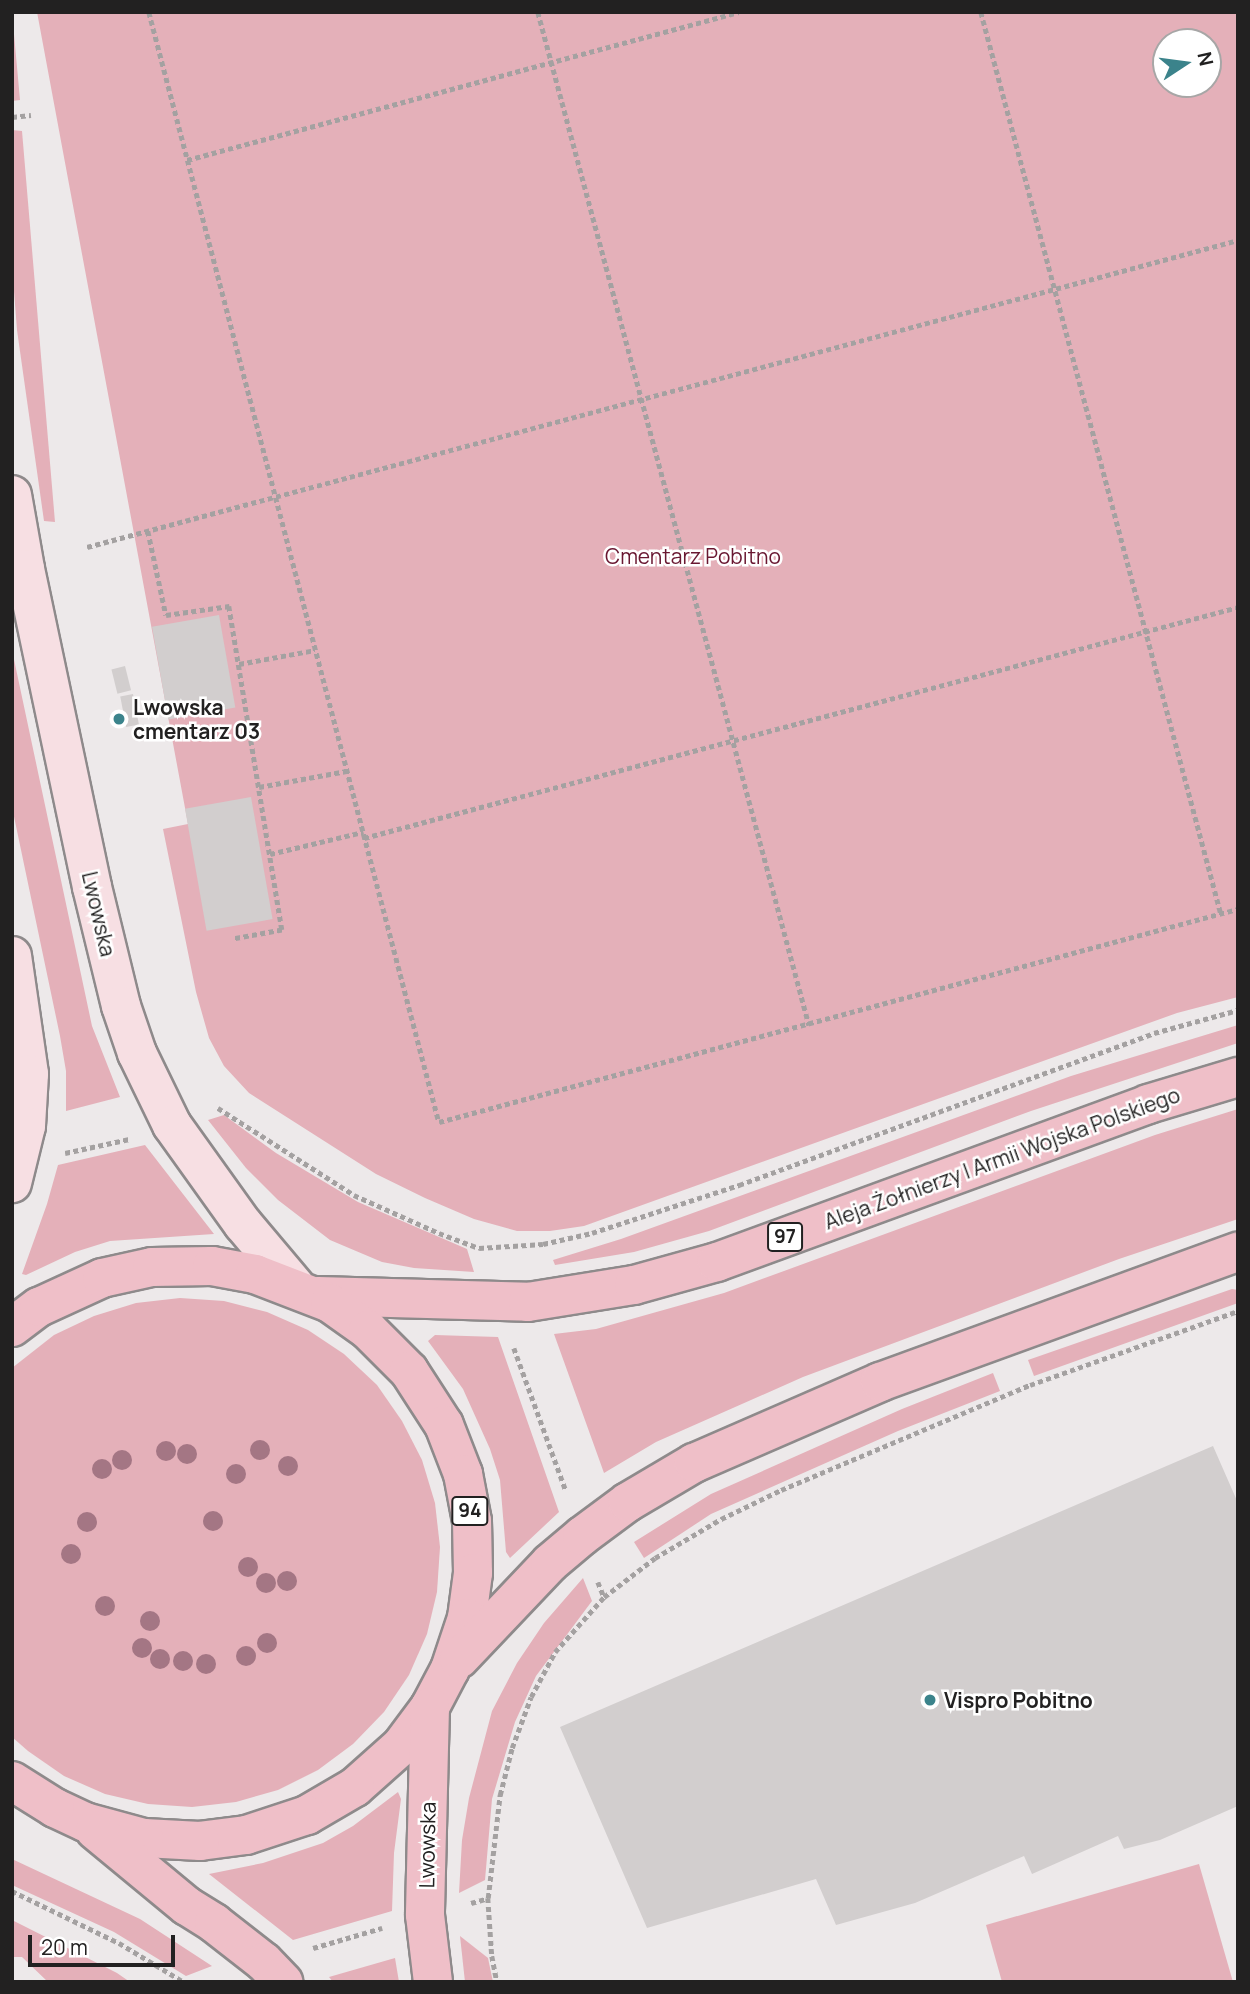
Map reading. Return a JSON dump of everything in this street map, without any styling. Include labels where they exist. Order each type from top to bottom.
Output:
[{"type":"main road","name":"Lwowska","points":[[12,495],[24,569],[92,887],[121,1006],[137,1053],[172,1125],[243,1224],[305,1291]]},
{"type":"main road","points":[[12,956],[29,1074],[26,1126],[12,1183]]},
{"type":"main road","name":"Aleja Żołnierzy I Armii Wojska Polskiego","points":[[305,1291],[498,1303],[584,1295],[717,1262],[1148,1104],[1238,1077]]},
{"type":"main road","points":[[450,1669],[550,1563],[582,1536],[657,1484],[736,1442],[880,1381],[1238,1252]]},
{"type":"main road","name":"94","points":[[12,1327],[39,1307],[102,1278],[152,1267],[212,1266],[255,1274],[305,1291],[330,1303],[368,1330],[409,1371],[444,1425],[463,1474],[472,1521],[474,1573],[467,1618],[450,1669],[430,1707],[401,1746],[355,1787],[307,1815],[246,1835],[200,1841],[144,1838],[70,1815],[12,1804]]},
{"type":"main road","name":"Lwowska","points":[[430,1707],[425,1915],[433,1982]]},
{"type":"main road","name":"94","points":[[12,1781],[70,1815],[264,1962],[283,1982]]},
{"type":"path","points":[[149,12],[439,1122],[1238,909]]},
{"type":"path","points":[[538,12],[809,1025]]},
{"type":"path","points":[[187,160],[739,12]]},
{"type":"path","points":[[981,12],[1221,914]]},
{"type":"path","points":[[12,117],[31,115]]},
{"type":"path","points":[[87,547],[1238,240]]},
{"type":"path","points":[[148,531],[166,615],[229,606],[282,930],[233,939]]},
{"type":"path","points":[[364,838],[1238,607]]},
{"type":"path","points":[[239,664],[315,650]]},
{"type":"path","points":[[259,787],[347,771]]},
{"type":"path","points":[[270,854],[363,832]]},
{"type":"path","points":[[1238,1010],[1142,1037],[739,1185],[592,1233],[543,1244],[479,1248],[604,1597],[656,1558],[721,1519],[781,1490],[1030,1385],[1238,1311]]},
{"type":"path","points":[[12,1891],[120,1943],[184,1982]]},
{"type":"path","points":[[488,1898],[492,1956],[497,1982]]},
{"type":"green space","points":[[12,12],[20,100],[12,101]]},
{"type":"green space","name":"Cmentarz Pobitno","points":[[37,12],[1238,12],[1238,997],[1177,1013],[584,1226],[550,1231],[517,1231],[474,1219],[376,1174],[249,1093],[224,1066],[209,1038],[196,992],[163,829],[188,824]]},
{"type":"green space","points":[[12,130],[22,131],[55,522],[44,521],[17,330],[12,265]]},
{"type":"green space","points":[[12,650],[92,1026],[120,1097],[66,1111],[66,1071],[60,1036],[12,807]]},
{"type":"green space","points":[[1238,1025],[1238,1043],[1031,1111],[709,1231],[634,1252],[555,1265],[553,1260],[621,1239],[1071,1076]]},
{"type":"green space","points":[[1238,1109],[1238,1219],[1119,1259],[803,1377],[656,1442],[604,1473],[554,1334],[596,1329],[724,1293],[1155,1135]]},
{"type":"green space","points":[[224,1115],[276,1153],[358,1202],[467,1249],[474,1272],[414,1268],[382,1262],[330,1240],[278,1200],[246,1168],[208,1120]]},
{"type":"green space","points":[[145,1145],[214,1234],[110,1241],[75,1252],[26,1275],[22,1274],[58,1165]]},
{"type":"green space","points":[[1232,1289],[1238,1290],[1238,1303],[1034,1376],[1028,1360]]},
{"type":"green space","points":[[180,1298],[224,1301],[267,1312],[308,1330],[344,1354],[377,1385],[402,1421],[422,1460],[435,1503],[440,1547],[437,1592],[427,1634],[409,1675],[384,1712],[353,1744],[318,1770],[278,1790],[236,1802],[192,1807],[148,1804],[105,1794],[64,1776],[12,1737],[12,1368],[54,1335],[94,1316],[136,1303]]},
{"type":"green space","points":[[435,1335],[498,1337],[559,1512],[510,1558],[506,1552],[500,1480],[490,1449],[463,1389],[428,1341]]},
{"type":"green space","points":[[993,1373],[1000,1391],[898,1431],[711,1514],[644,1558],[634,1542],[711,1494],[902,1409]]},
{"type":"green space","points":[[583,1578],[592,1601],[536,1676],[515,1722],[492,1799],[485,1880],[459,1893],[462,1840],[469,1798],[492,1711],[517,1663],[544,1623]]},
{"type":"green space","points":[[398,1792],[401,1799],[394,1853],[392,1911],[293,1940],[209,1874],[263,1863],[323,1843],[353,1826]]},
{"type":"green space","points":[[12,1859],[140,1919],[212,1966],[186,1976],[114,1932],[12,1885]]},
{"type":"green space","points":[[1199,1864],[1233,1982],[1002,1982],[986,1925]]},
{"type":"green space","points":[[12,1920],[130,1982],[48,1982],[22,1957],[12,1957]]},
{"type":"green space","points":[[460,1936],[488,1958],[493,1982],[465,1982]]},
{"type":"green space","points":[[395,1958],[399,1982],[333,1982],[329,1977]]},
{"type":"building","points":[[219,615],[235,708],[168,719],[152,627]]},
{"type":"building","points":[[125,666],[131,690],[117,694],[111,669]]},
{"type":"building","points":[[133,694],[139,724],[126,727],[120,696]]},
{"type":"building","points":[[251,797],[273,919],[207,931],[185,809]]},
{"type":"building","name":"Vispro Pobitno","points":[[1213,1446],[1238,1503],[1238,1806],[1160,1840],[1124,1849],[1118,1836],[1032,1874],[1024,1856],[915,1903],[836,1925],[816,1879],[647,1928],[560,1727]]},
{"type":"place","name":"Lwowska cmentarz 03","points":[[119,719]]},
{"type":"place","name":"Vispro Pobitno","points":[[930,1700]]}]
